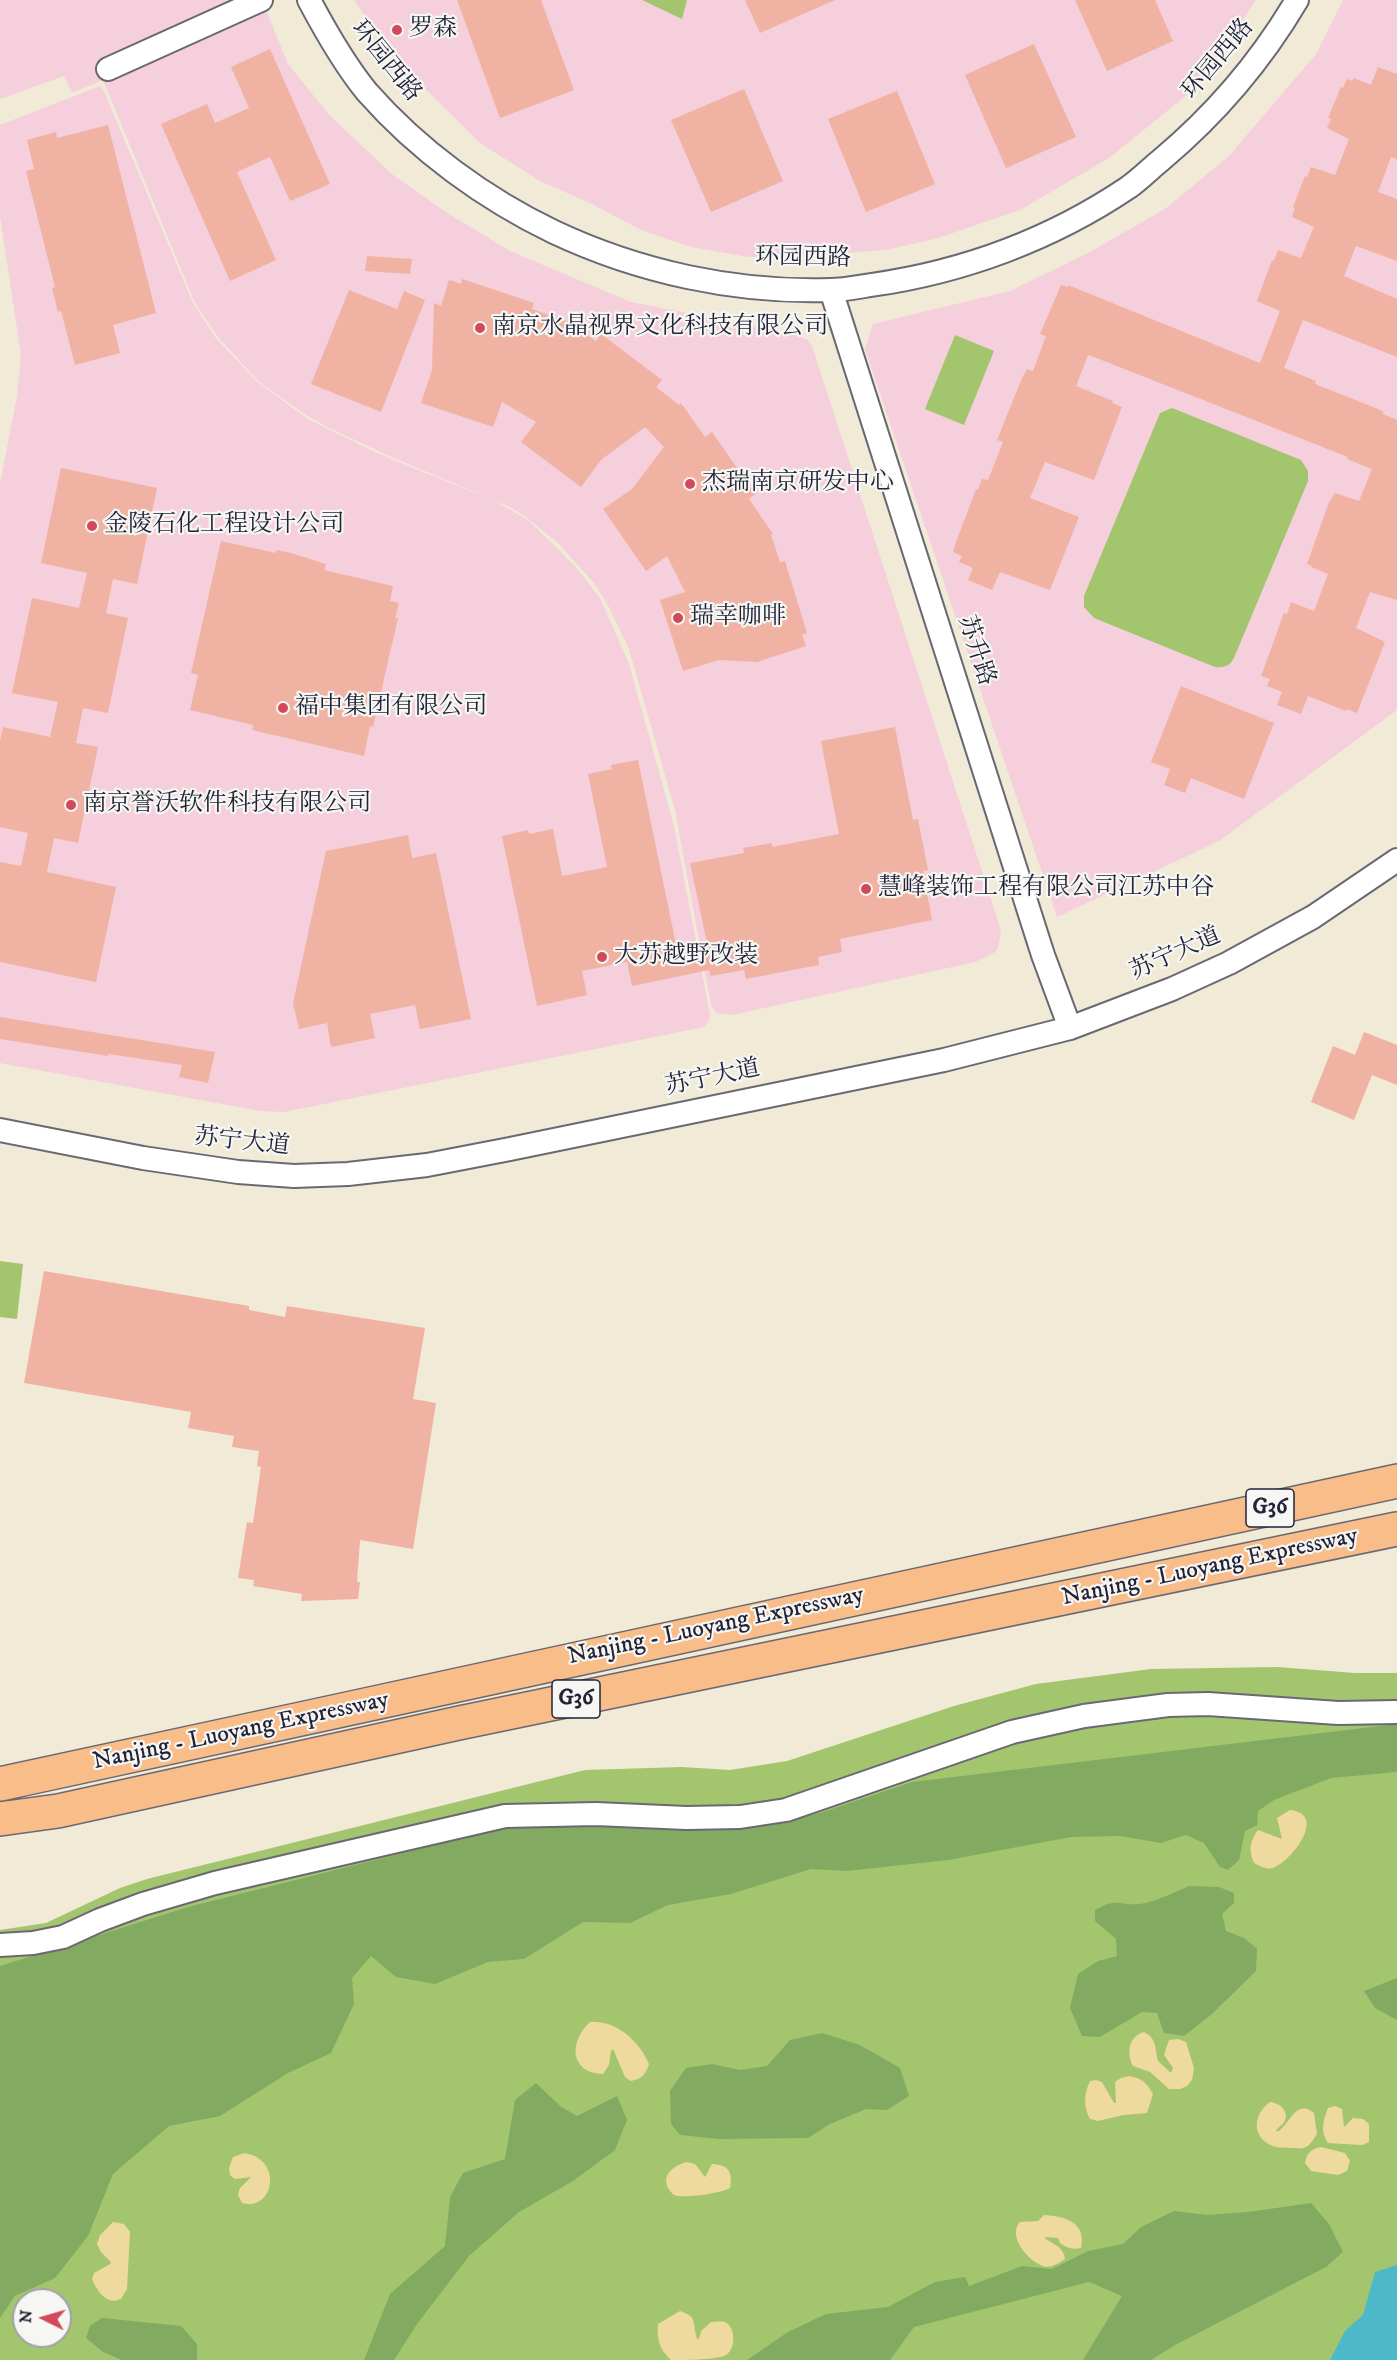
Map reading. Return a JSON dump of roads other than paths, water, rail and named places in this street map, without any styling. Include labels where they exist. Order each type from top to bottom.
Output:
[{"type":"highway","name":"Nanjing - Luoyang Expressway","points":[[0,1784],[1108,1541],[1397,1481]]},
{"type":"highway","name":"Nanjing - Luoyang Expressway","points":[[0,1819],[58,1811],[448,1726],[1397,1529]]},
{"type":"highway","points":[[0,1839],[58,1811]]},
{"type":"street","points":[[108,69],[261,0]]},
{"type":"street","name":"环园西路","points":[[309,0],[327,34],[367,91],[420,143],[463,178],[517,214],[594,251],[660,271],[727,284],[831,290],[910,280],[958,268],[1006,251],[1068,223],[1130,186],[1188,138],[1232,92],[1275,37],[1297,0]]},
{"type":"street","name":"苏升路","points":[[831,290],[1043,955],[1070,1028]]},
{"type":"street","name":"苏宁大道","points":[[0,1130],[143,1158],[238,1172],[294,1176],[348,1174],[428,1165],[944,1060],[1070,1028],[1172,989],[1229,963],[1313,917],[1397,860]]},
{"type":"street","points":[[0,1945],[33,1943],[63,1937],[143,1904],[215,1882],[505,1816],[584,1814],[686,1818],[740,1817],[786,1810],[1012,1732],[1084,1716],[1168,1705],[1208,1704],[1338,1713],[1397,1712]]},
{"type":"water","points":[[1397,2265],[1397,2360],[1330,2360],[1345,2331],[1363,2315],[1375,2272]]},
{"type":"place","name":"罗森","points":[[397,30]]},
{"type":"place","name":"南京水晶视界文化科技有限公司","points":[[480,328]]},
{"type":"place","name":"杰瑞南京研发中心","points":[[690,484]]},
{"type":"place","name":"金陵石化工程设计公司","points":[[92,526]]},
{"type":"place","name":"瑞幸咖啡","points":[[678,618]]},
{"type":"place","name":"福中集团有限公司","points":[[283,708]]},
{"type":"place","name":"南京誉沃软件科技有限公司","points":[[71,805]]},
{"type":"place","name":"慧峰装饰工程有限公司江苏中谷","points":[[866,889]]},
{"type":"place","name":"大苏越野改装","points":[[602,957]]}]
